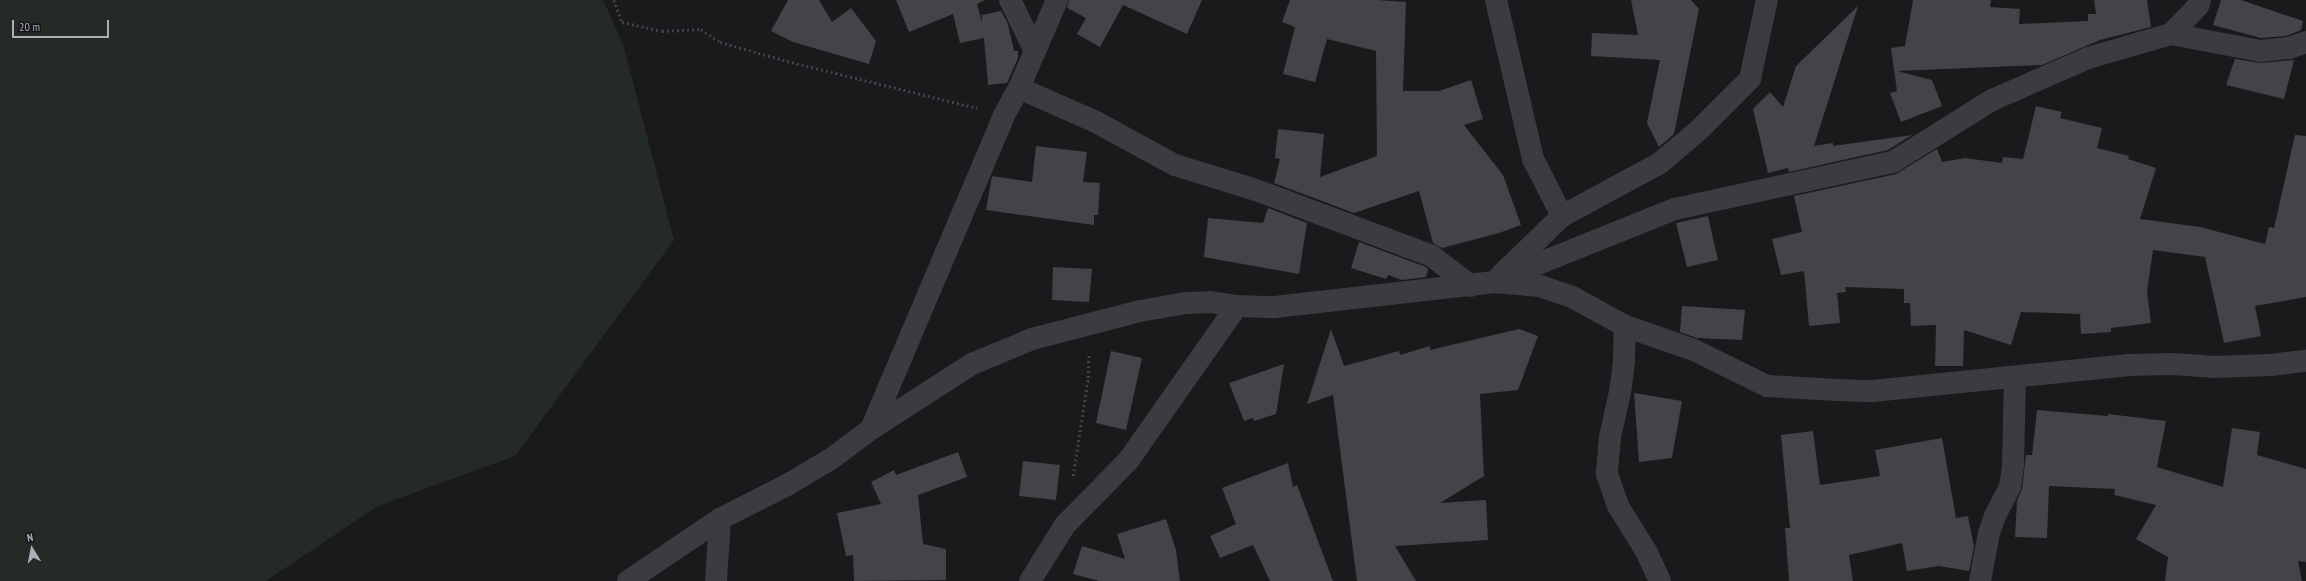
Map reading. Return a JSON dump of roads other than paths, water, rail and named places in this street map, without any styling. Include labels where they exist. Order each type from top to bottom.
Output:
[{"type":"street","points":[[1010,0],[1034,51]]},
{"type":"street","points":[[870,429],[1004,115],[1019,88],[1057,0]]},
{"type":"street","points":[[1496,0],[1533,159],[1562,216]]},
{"type":"street","points":[[1493,282],[1562,216],[1660,163],[1700,129],[1750,79],[1767,0]]},
{"type":"street","points":[[2171,34],[2198,6],[2200,0]]},
{"type":"street","points":[[628,581],[720,519],[787,485],[831,459],[870,429],[972,364],[1032,339],[1090,323],[1186,303],[1211,302],[1237,306],[1275,307],[1471,286],[1493,282],[1675,210],[1893,162],[1992,100],[2088,58],[2171,34],[2260,51],[2289,48],[2306,42]]},
{"type":"street","points":[[1019,88],[1096,122],[1175,165],[1253,189],[1432,256],[1471,286]]},
{"type":"street","points":[[1493,282],[1540,286],[1574,298],[1625,326],[1694,350],[1767,386],[1873,392],[2127,365],[2212,367],[2271,365],[2306,361]]},
{"type":"street","points":[[1030,581],[1065,525],[1128,461],[1237,306]]},
{"type":"street","points":[[1625,326],[1624,361],[1620,392],[1610,437],[1607,474],[1618,506],[1646,552],[1660,581]]},
{"type":"street","points":[[1980,581],[1989,533],[1995,516],[2010,487],[2015,377]]},
{"type":"street","points":[[716,581],[720,519]]}]
